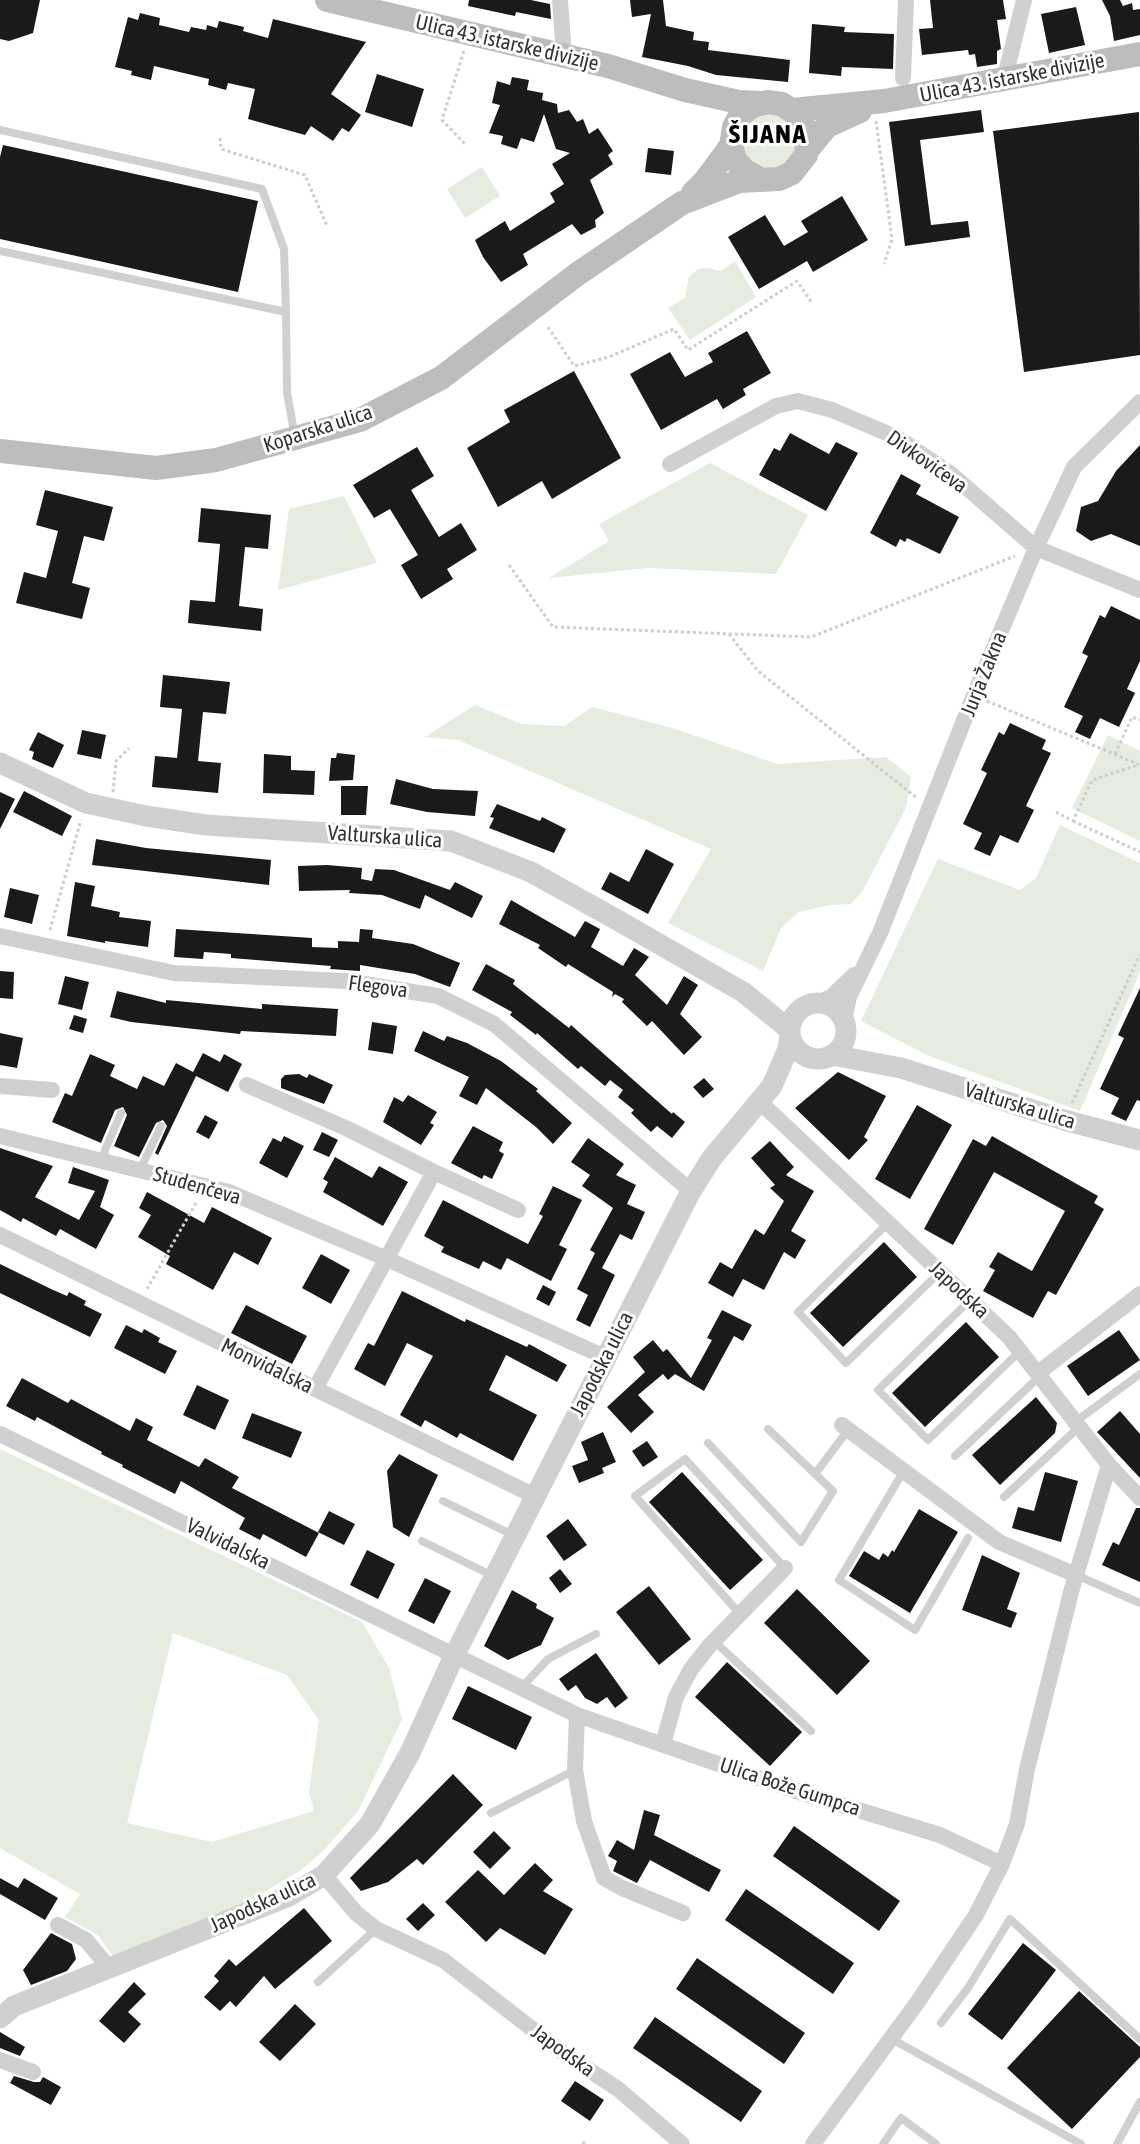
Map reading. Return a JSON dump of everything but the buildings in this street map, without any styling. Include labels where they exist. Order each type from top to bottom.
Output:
[{"type":"main road","name":"Ulica 43. istarske divizije","points":[[327,0],[564,56],[686,90],[739,102],[760,103]]},
{"type":"main road","name":"Ulica 43. istarske divizije","points":[[808,149],[827,126],[880,109],[1140,53]]},
{"type":"main road","name":"Ulica 43. istarske divizije","points":[[686,90],[717,117],[731,142]]},
{"type":"main road","points":[[775,102],[792,110],[806,127],[808,149],[802,162],[792,173],[779,179],[758,178],[740,166],[731,142],[734,127],[741,114],[760,103],[775,102]]},
{"type":"main road","name":"Ulica 43. istarske divizije","points":[[792,110],[880,109]]},
{"type":"main road","name":"Koparska ulica","points":[[0,451],[156,468],[216,460],[360,420],[441,378],[576,275],[682,203],[705,181],[731,142]]},
{"type":"main road","name":"Koparska ulica","points":[[682,203],[717,187],[758,178]]},
{"type":"street","points":[[560,0],[564,56]]},
{"type":"street","points":[[903,78],[906,0]]},
{"type":"street","points":[[1004,81],[1023,0]]},
{"type":"street","name":"Divkovićeva","points":[[670,464],[776,406],[798,402],[832,410],[898,438],[951,474],[1036,548],[1140,590]]},
{"type":"street","name":"Jurja Žakna","points":[[845,1024],[849,997],[861,968],[880,933],[1036,548],[1074,467],[1140,402]]},
{"type":"street","name":"Valturska ulica","points":[[0,763],[86,803],[112,809],[206,825],[451,841],[531,873],[743,992],[790,1033]]},
{"type":"street","name":"Flegova","points":[[0,936],[174,973],[345,981],[438,996],[494,1024],[692,1191]]},
{"type":"street","name":"Jurja Žakna","points":[[813,1004],[831,997],[861,968]]},
{"type":"street","name":"Valturska ulica","points":[[743,992],[784,1004],[813,1004]]},
{"type":"street","points":[[813,1004],[833,1008],[845,1024],[843,1043],[824,1057],[799,1051],[790,1033],[795,1014],[813,1004]]},
{"type":"street","name":"Valturska ulica","points":[[845,1024],[874,1051],[901,1068]]},
{"type":"street","name":"Japodska ulica","points":[[0,2018],[14,2006],[289,1896],[324,1875],[370,1824],[410,1753],[454,1656],[605,1357],[692,1191],[712,1158],[765,1093],[788,1049],[790,1033]]},
{"type":"street","name":"Valturska ulica","points":[[824,1057],[901,1068],[1064,1120],[1140,1140]]},
{"type":"street","name":"Japodska ulica","points":[[765,1093],[824,1057]]},
{"type":"street","points":[[247,1085],[348,1129],[434,1172],[518,1210]]},
{"type":"street","points":[[0,1086],[52,1090]]},
{"type":"street","name":"Japodska","points":[[765,1093],[888,1223],[970,1300],[1020,1351],[1109,1465],[1140,1498]]},
{"type":"street","name":"Studenčeva","points":[[0,1136],[229,1192],[387,1258],[605,1357]]},
{"type":"street","points":[[315,1389],[434,1172]]},
{"type":"street","name":"Monvidalska","points":[[0,1235],[535,1496]]},
{"type":"street","points":[[1039,1375],[1140,1294]]},
{"type":"street","points":[[845,1428],[999,1542],[1076,1575]]},
{"type":"street","name":"Valvidalska","points":[[0,1434],[340,1598],[454,1656]]},
{"type":"street","points":[[813,2144],[917,2003],[976,1915],[1002,1864],[1017,1824],[1027,1770],[1076,1575],[1109,1465]]},
{"type":"street","points":[[663,1744],[676,1697],[691,1669],[714,1641],[785,1568]]},
{"type":"street","points":[[454,1656],[577,1715],[575,1770],[584,1821],[604,1878],[622,1888],[683,1912]]},
{"type":"street","name":"Ulica Bože Gumpca","points":[[577,1715],[796,1791],[940,1835],[1002,1864]]},
{"type":"street","name":"Japodska","points":[[324,1875],[356,1913],[376,1929],[443,1960],[566,2055],[618,2089],[682,2144]]},
{"type":"street","points":[[58,1925],[86,1940],[110,1969]]},
{"type":"street","points":[[0,2060],[33,2072]]},
{"type":"lane","points":[[0,130],[262,189],[284,249],[287,393],[295,439]]},
{"type":"lane","points":[[0,251],[286,312]]},
{"type":"lane","points":[[104,1161],[105,1150],[121,1113]]},
{"type":"lane","points":[[140,1170],[161,1126]]},
{"type":"lane","points":[[888,1223],[798,1312],[846,1363],[940,1272]]},
{"type":"lane","points":[[970,1300],[878,1390],[928,1440],[1020,1351]]},
{"type":"lane","points":[[1004,1497],[1077,1424],[1140,1374]]},
{"type":"lane","points":[[955,1456],[1039,1375]]},
{"type":"lane","points":[[815,1474],[845,1428]]},
{"type":"lane","points":[[708,1443],[801,1542],[833,1491],[768,1429]]},
{"type":"lane","points":[[740,1614],[635,1496],[685,1459],[785,1568]]},
{"type":"lane","points":[[903,1472],[839,1580],[915,1630],[968,1538]]},
{"type":"lane","points":[[443,1501],[515,1536]]},
{"type":"lane","points":[[422,1541],[495,1577]]},
{"type":"lane","points":[[1076,1575],[1140,1603]]},
{"type":"lane","points":[[521,1688],[548,1659],[596,1635]]},
{"type":"lane","points":[[714,1641],[811,1731]]},
{"type":"lane","points":[[491,1813],[575,1770]]},
{"type":"lane","points":[[941,2023],[968,1988],[1010,1919],[1140,2039]]},
{"type":"lane","points":[[318,1982],[376,1929]]},
{"type":"lane","points":[[890,2037],[1081,2144]]},
{"type":"lane","points":[[1117,2144],[1140,2102]]},
{"type":"lane","points":[[883,2144],[901,2118],[936,2144]]},
{"type":"path","points":[[466,145],[442,120],[469,34]]},
{"type":"path","points":[[880,109],[892,239],[884,264]]},
{"type":"path","points":[[220,138],[221,149],[305,175],[327,226]]},
{"type":"path","points":[[548,327],[574,366],[609,357],[674,329],[688,350],[797,281],[812,303]]},
{"type":"path","points":[[509,566],[553,627],[811,637],[1036,548]]},
{"type":"path","points":[[729,634],[758,671],[930,809]]},
{"type":"path","points":[[975,696],[1140,765]]},
{"type":"path","points":[[1115,754],[1132,717],[1140,720]]},
{"type":"path","points":[[112,809],[116,761],[129,748]]},
{"type":"path","points":[[1073,821],[1092,780],[1140,765]]},
{"type":"path","points":[[46,946],[86,803]]},
{"type":"path","points":[[1056,812],[1140,852]]},
{"type":"path","points":[[1064,1120],[1140,954]]},
{"type":"path","points":[[139,1303],[205,1186]]},
{"type":"path","points":[[583,2144],[585,2139]]},
{"type":"shaded area","points":[[766,112],[786,118],[797,136],[797,146],[786,164],[776,169],[755,166],[741,151],[747,121]]},
{"type":"shaded area","points":[[482,167],[500,196],[465,218],[447,189]]},
{"type":"shaded area","points":[[735,261],[756,297],[690,340],[668,308],[685,298],[689,277],[698,269],[708,268],[721,271]]},
{"type":"shaded area","points":[[710,463],[808,515],[776,574],[648,568],[549,578],[609,541],[599,524]]},
{"type":"shaded area","points":[[344,496],[377,563],[278,590],[289,509]]},
{"type":"shaded area","points":[[475,705],[522,724],[565,726],[592,707],[676,729],[777,764],[886,757],[911,777],[906,808],[863,890],[851,904],[830,905],[799,912],[781,928],[763,971],[668,923],[711,849],[458,740],[425,737]]},
{"type":"shaded area","points":[[1108,735],[1140,751],[1140,841],[1072,808]]},
{"type":"shaded area","points":[[1060,825],[1140,863],[1140,972],[1080,1111],[929,1056],[861,1021],[938,859],[1020,890],[1036,878]]},
{"type":"shaded area","points":[[0,1449],[362,1622],[389,1668],[402,1719],[358,1811],[324,1850],[301,1870],[229,1913],[112,1955],[99,1936],[65,1917],[80,1894],[0,1848]],"holes":[[[173,1633],[287,1675],[319,1720],[309,1792],[314,1811],[212,1842],[127,1823]]]},
{"type":"district","name":"ŠIJANA","points":[[768,134]]}]
